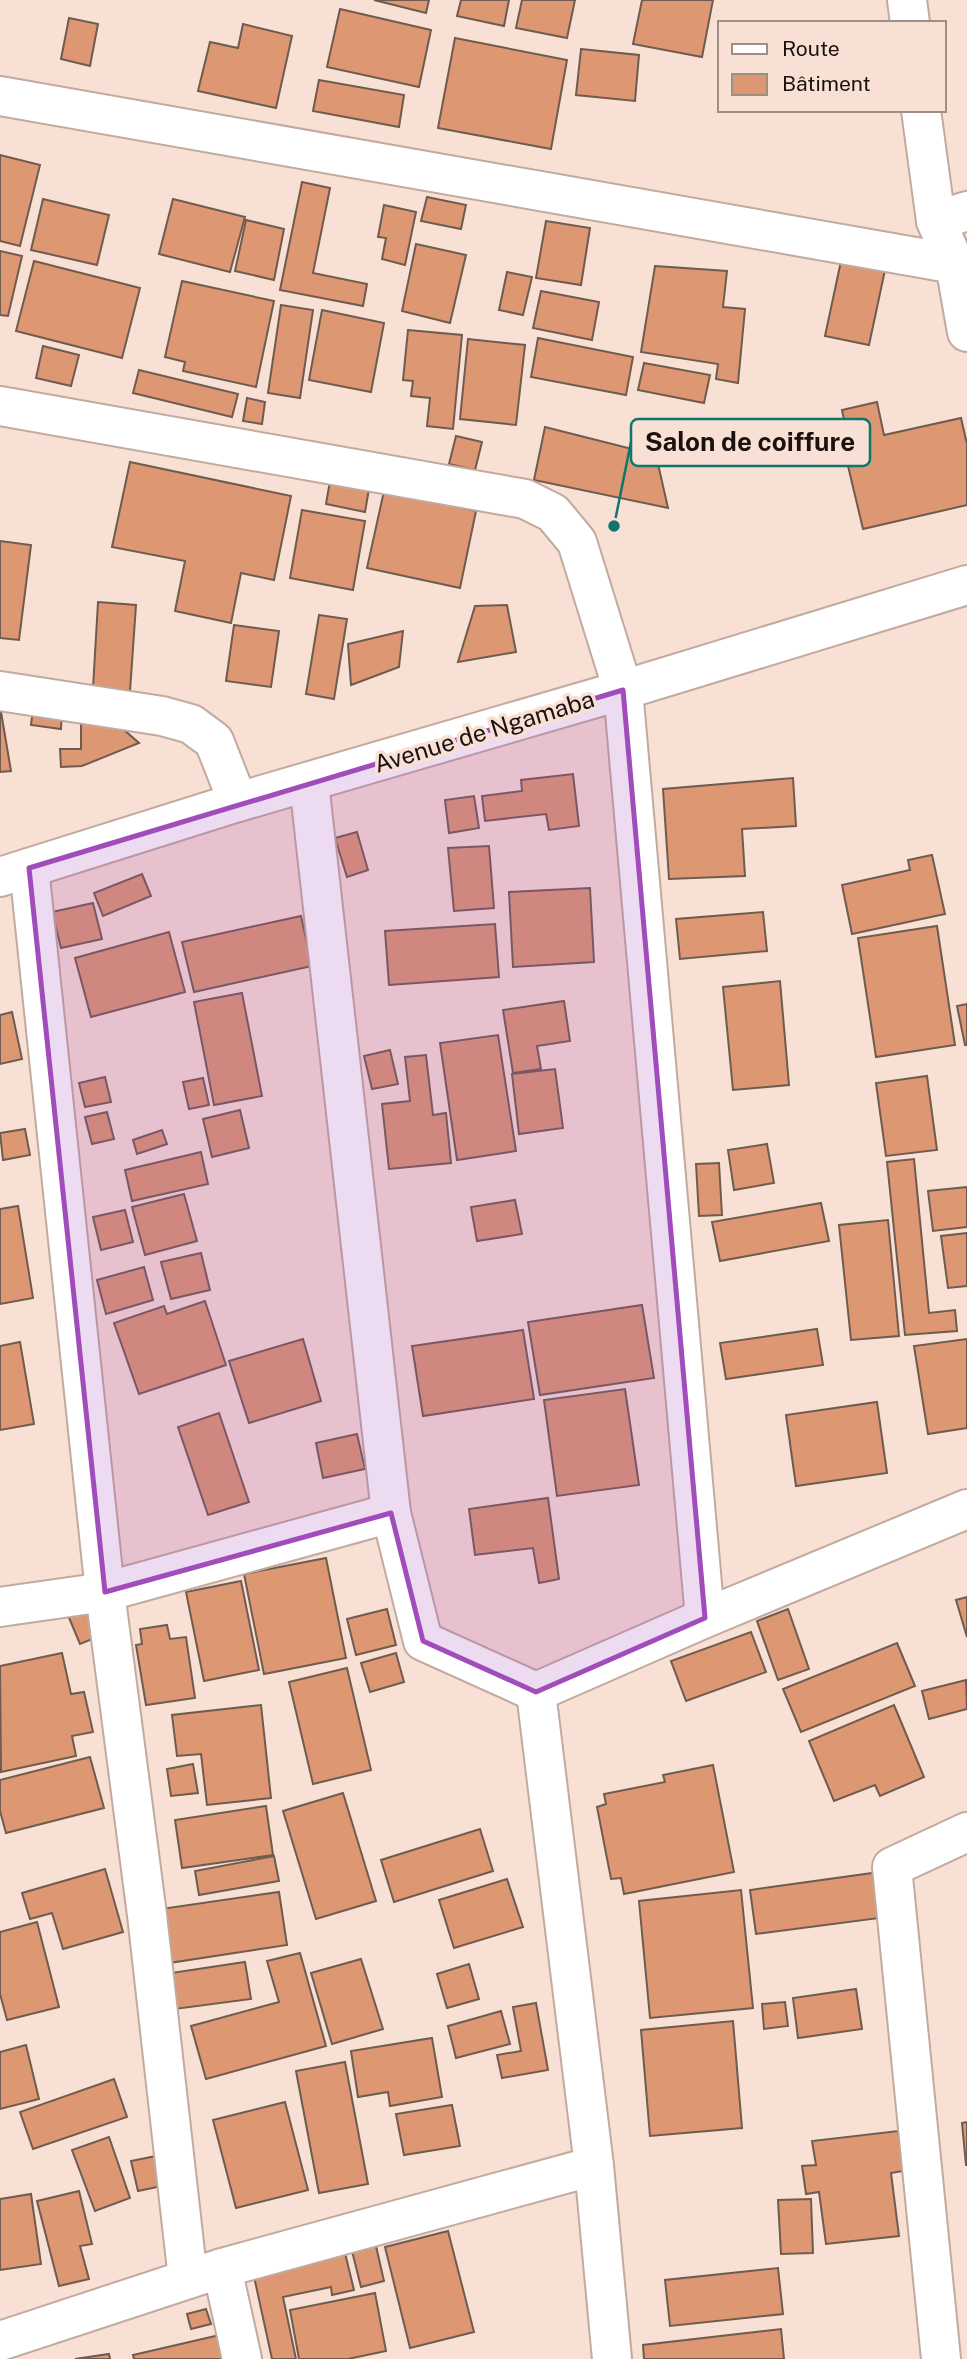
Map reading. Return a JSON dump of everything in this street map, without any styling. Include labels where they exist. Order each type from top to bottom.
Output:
[{"type":"street","points":[[907,0],[910,21]]},
{"type":"street","points":[[0,96],[954,264]]},
{"type":"street","points":[[922,112],[952,216],[954,264],[967,332]]},
{"type":"street","points":[[0,406],[525,499],[553,513],[577,542],[623,690],[705,1618]]},
{"type":"street","name":"Avenue de Ngamaba","points":[[15,872],[238,802],[623,690],[967,585]]},
{"type":"street","points":[[0,691],[162,716],[191,724],[214,741],[238,802]]},
{"type":"street","points":[[309,783],[391,1513],[423,1642],[536,1692],[967,1509]]},
{"type":"street","points":[[15,872],[147,1915],[205,2273],[242,2359]]},
{"type":"street","points":[[0,1607],[105,1592],[391,1513]]},
{"type":"street","points":[[536,1692],[594,2166],[612,2359]]},
{"type":"street","points":[[941,2359],[892,1867],[967,1832]]},
{"type":"street","points":[[0,2341],[205,2273],[594,2166]]},
{"type":"highlighted area","points":[[623,690],[705,1618],[536,1692],[423,1641],[391,1513],[105,1592],[29,868]]},
{"type":"building","points":[[374,0],[429,0],[426,13]]},
{"type":"building","points":[[461,0],[509,0],[504,26],[457,16]]},
{"type":"building","points":[[522,0],[575,0],[567,38],[516,28]]},
{"type":"building","points":[[642,0],[713,0],[702,57],[633,44]]},
{"type":"building","points":[[340,9],[431,30],[419,87],[327,67]]},
{"type":"building","points":[[69,18],[98,24],[90,66],[61,59]]},
{"type":"building","points":[[243,24],[292,36],[276,108],[198,91],[210,42],[238,48]]},
{"type":"building","points":[[455,38],[567,60],[551,149],[438,128]]},
{"type":"building","points":[[581,49],[639,55],[635,101],[576,95]]},
{"type":"building","points":[[319,80],[404,95],[399,127],[313,111]]},
{"type":"building","points":[[0,155],[40,165],[20,246],[0,241]]},
{"type":"building","points":[[302,182],[330,188],[313,273],[367,284],[363,306],[280,290]]},
{"type":"building","points":[[427,197],[466,205],[461,229],[421,221]]},
{"type":"building","points":[[43,199],[109,215],[97,265],[31,250]]},
{"type":"building","points":[[173,199],[245,217],[230,272],[159,254]]},
{"type":"building","points":[[384,205],[416,212],[405,265],[382,259],[386,238],[378,237]]},
{"type":"building","points":[[246,220],[284,229],[274,280],[235,271]]},
{"type":"building","points":[[546,221],[590,228],[581,285],[536,278]]},
{"type":"building","points":[[416,244],[466,255],[450,323],[402,311]]},
{"type":"building","points":[[0,251],[22,256],[8,316],[0,315]]},
{"type":"building","points":[[34,261],[140,288],[122,358],[16,331]]},
{"type":"building","points":[[841,261],[885,270],[869,345],[825,336]]},
{"type":"building","points":[[655,266],[727,271],[723,307],[745,309],[738,383],[716,379],[718,364],[641,352]]},
{"type":"building","points":[[507,272],[532,277],[523,315],[499,310]]},
{"type":"building","points":[[182,281],[274,301],[256,387],[183,371],[185,362],[165,357]]},
{"type":"building","points":[[541,291],[599,302],[592,340],[533,328]]},
{"type":"building","points":[[281,305],[313,310],[300,398],[268,393]]},
{"type":"building","points":[[322,310],[384,323],[371,392],[309,380]]},
{"type":"building","points":[[408,330],[462,335],[453,429],[427,426],[430,398],[411,396],[413,381],[403,380]]},
{"type":"building","points":[[538,338],[633,357],[626,395],[531,377]]},
{"type":"building","points":[[468,339],[525,345],[516,425],[460,419]]},
{"type":"building","points":[[43,346],[79,355],[71,386],[36,378]]},
{"type":"building","points":[[644,363],[710,375],[704,403],[638,390]]},
{"type":"building","points":[[139,370],[238,394],[232,417],[133,393]]},
{"type":"building","points":[[247,398],[265,402],[262,424],[243,421]]},
{"type":"building","points":[[877,402],[884,435],[961,418],[967,444],[967,505],[863,529],[843,445],[849,443],[842,410]]},
{"type":"building","points":[[545,427],[656,455],[668,508],[534,480]]},
{"type":"building","points":[[456,436],[482,442],[475,470],[449,464]]},
{"type":"building","points":[[130,462],[291,496],[274,580],[241,573],[231,623],[175,611],[185,561],[112,547]]},
{"type":"building","points":[[330,481],[369,489],[365,512],[326,504]]},
{"type":"building","points":[[384,491],[476,511],[460,588],[367,568]]},
{"type":"building","points":[[302,510],[365,521],[353,590],[290,578]]},
{"type":"building","points":[[0,541],[31,545],[19,640],[0,638]]},
{"type":"building","points":[[98,602],[136,605],[130,691],[93,688]]},
{"type":"building","points":[[507,605],[516,652],[458,662],[475,606]]},
{"type":"building","points":[[319,615],[347,619],[334,699],[306,694]]},
{"type":"building","points":[[234,625],[279,631],[271,687],[226,681]]},
{"type":"building","points":[[403,631],[399,667],[351,685],[348,644]]},
{"type":"building","points":[[0,706],[11,771],[0,772]]},
{"type":"building","points":[[33,709],[62,712],[61,729],[31,725]]},
{"type":"building","points":[[81,709],[108,716],[139,743],[82,766],[61,767],[60,749],[81,749]]},
{"type":"building","points":[[573,774],[579,826],[549,830],[546,814],[485,821],[482,796],[522,791],[521,780]]},
{"type":"building","points":[[793,778],[796,826],[742,829],[745,876],[669,879],[663,789]]},
{"type":"building","points":[[474,796],[479,828],[449,833],[445,800]]},
{"type":"building","points":[[357,832],[368,870],[347,877],[335,838]]},
{"type":"building","points":[[489,846],[494,908],[454,911],[448,848]]},
{"type":"building","points":[[932,855],[945,914],[852,934],[842,885],[910,870],[908,860]]},
{"type":"building","points":[[142,874],[151,896],[103,916],[94,893]]},
{"type":"building","points":[[590,888],[594,962],[513,967],[509,892]]},
{"type":"building","points":[[93,903],[102,939],[61,948],[52,912]]},
{"type":"building","points":[[763,912],[767,951],[680,959],[676,919]]},
{"type":"building","points":[[301,916],[312,966],[194,992],[182,942]]},
{"type":"building","points":[[495,924],[499,977],[389,985],[385,931]]},
{"type":"building","points":[[937,926],[955,1045],[876,1057],[858,938]]},
{"type":"building","points":[[169,932],[185,992],[91,1017],[75,958]]},
{"type":"building","points":[[780,981],[789,1085],[733,1090],[723,987]]},
{"type":"building","points":[[242,993],[262,1096],[214,1105],[194,1002]]},
{"type":"building","points":[[564,1001],[570,1041],[537,1046],[541,1069],[513,1073],[503,1010]]},
{"type":"building","points":[[967,1004],[967,1045],[965,1045],[957,1006]]},
{"type":"building","points":[[12,1012],[22,1059],[0,1064],[0,1015]]},
{"type":"building","points":[[498,1035],[516,1151],[457,1160],[440,1043]]},
{"type":"building","points":[[390,1050],[398,1084],[372,1089],[364,1056]]},
{"type":"building","points":[[426,1055],[433,1115],[446,1113],[451,1163],[389,1169],[382,1104],[410,1101],[405,1057]]},
{"type":"building","points":[[555,1069],[563,1128],[519,1134],[512,1074]]},
{"type":"building","points":[[927,1076],[937,1150],[886,1156],[876,1083]]},
{"type":"building","points":[[105,1077],[111,1102],[85,1107],[79,1083]]},
{"type":"building","points":[[203,1078],[209,1105],[189,1109],[183,1082]]},
{"type":"building","points":[[240,1110],[249,1148],[212,1157],[203,1119]]},
{"type":"building","points":[[107,1112],[114,1139],[92,1144],[85,1117]]},
{"type":"building","points":[[25,1129],[30,1155],[3,1160],[0,1133]]},
{"type":"building","points":[[162,1130],[167,1144],[137,1154],[133,1140]]},
{"type":"building","points":[[767,1144],[774,1183],[734,1190],[728,1150]]},
{"type":"building","points":[[201,1152],[208,1184],[132,1201],[125,1170]]},
{"type":"building","points":[[914,1159],[929,1313],[955,1310],[957,1331],[905,1335],[887,1162]]},
{"type":"building","points":[[719,1163],[722,1215],[699,1216],[696,1164]]},
{"type":"building","points":[[967,1187],[967,1227],[933,1231],[928,1191]]},
{"type":"building","points":[[184,1194],[197,1241],[145,1255],[132,1207]]},
{"type":"building","points":[[515,1200],[522,1234],[477,1241],[471,1207]]},
{"type":"building","points":[[821,1203],[829,1241],[720,1261],[712,1222]]},
{"type":"building","points":[[18,1206],[33,1298],[0,1304],[0,1209]]},
{"type":"building","points":[[125,1210],[133,1242],[101,1250],[93,1217]]},
{"type":"building","points":[[888,1220],[899,1336],[851,1340],[839,1225]]},
{"type":"building","points":[[967,1233],[967,1286],[948,1288],[941,1236]]},
{"type":"building","points":[[201,1253],[210,1290],[171,1299],[161,1262]]},
{"type":"building","points":[[144,1267],[153,1300],[106,1314],[97,1280]]},
{"type":"building","points":[[205,1301],[226,1365],[139,1394],[114,1323],[164,1306],[167,1314]]},
{"type":"building","points":[[642,1305],[654,1378],[540,1395],[528,1322]]},
{"type":"building","points":[[817,1329],[823,1365],[726,1379],[720,1343]]},
{"type":"building","points":[[523,1330],[534,1399],[423,1416],[412,1346]]},
{"type":"building","points":[[303,1339],[321,1401],[249,1423],[229,1361]]},
{"type":"building","points":[[967,1339],[967,1428],[928,1434],[914,1346]]},
{"type":"building","points":[[20,1342],[34,1424],[0,1430],[0,1346]]},
{"type":"building","points":[[625,1389],[639,1485],[557,1496],[544,1400]]},
{"type":"building","points":[[877,1402],[887,1473],[796,1486],[786,1415]]},
{"type":"building","points":[[219,1413],[249,1502],[208,1515],[178,1427]]},
{"type":"building","points":[[357,1434],[365,1469],[323,1478],[316,1443]]},
{"type":"building","points":[[548,1498],[559,1579],[539,1583],[533,1548],[475,1555],[469,1509]]},
{"type":"building","points":[[326,1558],[346,1658],[264,1674],[244,1574]]},
{"type":"building","points":[[241,1581],[259,1670],[204,1681],[186,1592]]},
{"type":"building","points":[[967,1597],[967,1637],[956,1600]]},
{"type":"building","points":[[89,1603],[102,1635],[80,1644],[67,1613]]},
{"type":"building","points":[[387,1609],[396,1645],[356,1655],[347,1619]]},
{"type":"building","points":[[788,1609],[809,1669],[778,1680],[757,1621]]},
{"type":"building","points":[[167,1625],[170,1639],[186,1637],[195,1698],[146,1705],[136,1645],[142,1644],[140,1629]]},
{"type":"building","points":[[751,1632],[766,1672],[686,1701],[671,1661]]},
{"type":"building","points":[[897,1643],[915,1686],[801,1732],[783,1689]]},
{"type":"building","points":[[62,1653],[71,1694],[84,1692],[93,1732],[72,1736],[76,1756],[1,1772],[0,1666]]},
{"type":"building","points":[[396,1653],[404,1682],[370,1692],[361,1663]]},
{"type":"building","points":[[347,1668],[371,1770],[313,1784],[289,1682]]},
{"type":"building","points":[[966,1680],[967,1709],[929,1719],[922,1691]]},
{"type":"building","points":[[261,1705],[271,1798],[207,1805],[201,1754],[177,1756],[172,1715]]},
{"type":"building","points":[[894,1705],[924,1777],[880,1796],[875,1785],[834,1801],[809,1741]]},
{"type":"building","points":[[90,1757],[104,1808],[6,1833],[0,1811],[0,1780]]},
{"type":"building","points":[[193,1764],[198,1793],[171,1796],[167,1769]]},
{"type":"building","points":[[713,1765],[734,1872],[624,1894],[621,1878],[611,1879],[597,1807],[606,1804],[604,1794],[665,1782],[663,1775]]},
{"type":"building","points":[[343,1793],[376,1901],[316,1919],[283,1811]]},
{"type":"building","points":[[266,1806],[273,1855],[182,1868],[175,1820]]},
{"type":"building","points":[[480,1829],[493,1871],[394,1902],[381,1860]]},
{"type":"building","points":[[274,1856],[279,1881],[199,1895],[195,1871]]},
{"type":"building","points":[[105,1869],[123,1932],[63,1949],[52,1913],[30,1919],[22,1893]]},
{"type":"building","points":[[880,1872],[887,1917],[756,1934],[750,1890]]},
{"type":"building","points":[[507,1879],[523,1927],[454,1948],[439,1900]]},
{"type":"building","points":[[741,1890],[753,2008],[650,2018],[639,1901]]},
{"type":"building","points":[[279,1892],[287,1945],[169,1963],[161,1909]]},
{"type":"building","points":[[37,1922],[59,2007],[7,2020],[0,1994],[0,1932]]},
{"type":"building","points":[[300,1953],[326,2046],[206,2079],[191,2026],[279,2002],[267,1961]]},
{"type":"building","points":[[361,1959],[383,2029],[332,2044],[311,1973]]},
{"type":"building","points":[[245,1962],[251,1999],[175,2009],[171,1973]]},
{"type":"building","points":[[469,1964],[479,1999],[447,2008],[437,1974]]},
{"type":"building","points":[[856,1989],[862,2029],[798,2038],[793,1998]]},
{"type":"building","points":[[785,2002],[788,2026],[764,2029],[762,2004]]},
{"type":"building","points":[[536,2003],[548,2070],[502,2078],[497,2055],[521,2051],[513,2007]]},
{"type":"building","points":[[501,2011],[510,2044],[456,2058],[448,2026]]},
{"type":"building","points":[[733,2021],[742,2128],[650,2136],[641,2030]]},
{"type":"building","points":[[432,2038],[442,2097],[390,2106],[388,2092],[358,2097],[351,2051]]},
{"type":"building","points":[[26,2045],[39,2099],[0,2109],[0,2052]]},
{"type":"building","points":[[345,2062],[368,2184],[319,2193],[296,2071]]},
{"type":"building","points":[[114,2079],[127,2117],[33,2149],[20,2112]]},
{"type":"building","points":[[285,2102],[308,2190],[236,2208],[213,2120]]},
{"type":"building","points":[[452,2105],[460,2146],[404,2155],[396,2114]]},
{"type":"building","points":[[967,2122],[967,2165],[966,2165],[962,2123]]},
{"type":"building","points":[[898,2131],[903,2171],[891,2173],[899,2236],[826,2244],[819,2192],[806,2194],[802,2166],[816,2165],[812,2141]]},
{"type":"building","points":[[109,2137],[130,2198],[95,2211],[72,2150]]},
{"type":"building","points":[[156,2156],[162,2186],[138,2191],[131,2161]]},
{"type":"building","points":[[79,2191],[92,2244],[80,2246],[89,2279],[59,2286],[37,2201]]},
{"type":"building","points":[[31,2194],[41,2264],[0,2270],[0,2199]]},
{"type":"building","points":[[811,2199],[813,2253],[781,2254],[778,2200]]},
{"type":"building","points":[[448,2231],[474,2332],[410,2348],[385,2247]]},
{"type":"building","points":[[373,2233],[384,2281],[361,2287],[349,2239]]},
{"type":"building","points":[[345,2253],[354,2290],[332,2295],[331,2287],[283,2297],[296,2359],[272,2359],[253,2272]]},
{"type":"building","points":[[778,2268],[783,2314],[670,2326],[665,2280]]},
{"type":"building","points":[[375,2293],[386,2351],[348,2359],[299,2359],[290,2310]]},
{"type":"building","points":[[206,2309],[211,2324],[191,2329],[187,2314]]},
{"type":"building","points":[[781,2329],[784,2359],[644,2359],[643,2345]]},
{"type":"building","points":[[224,2334],[229,2359],[134,2359],[133,2355]]},
{"type":"building","points":[[109,2354],[110,2359],[75,2359]]},
{"type":"place","name":"Salon de coiffure","points":[[614,526]]}]
